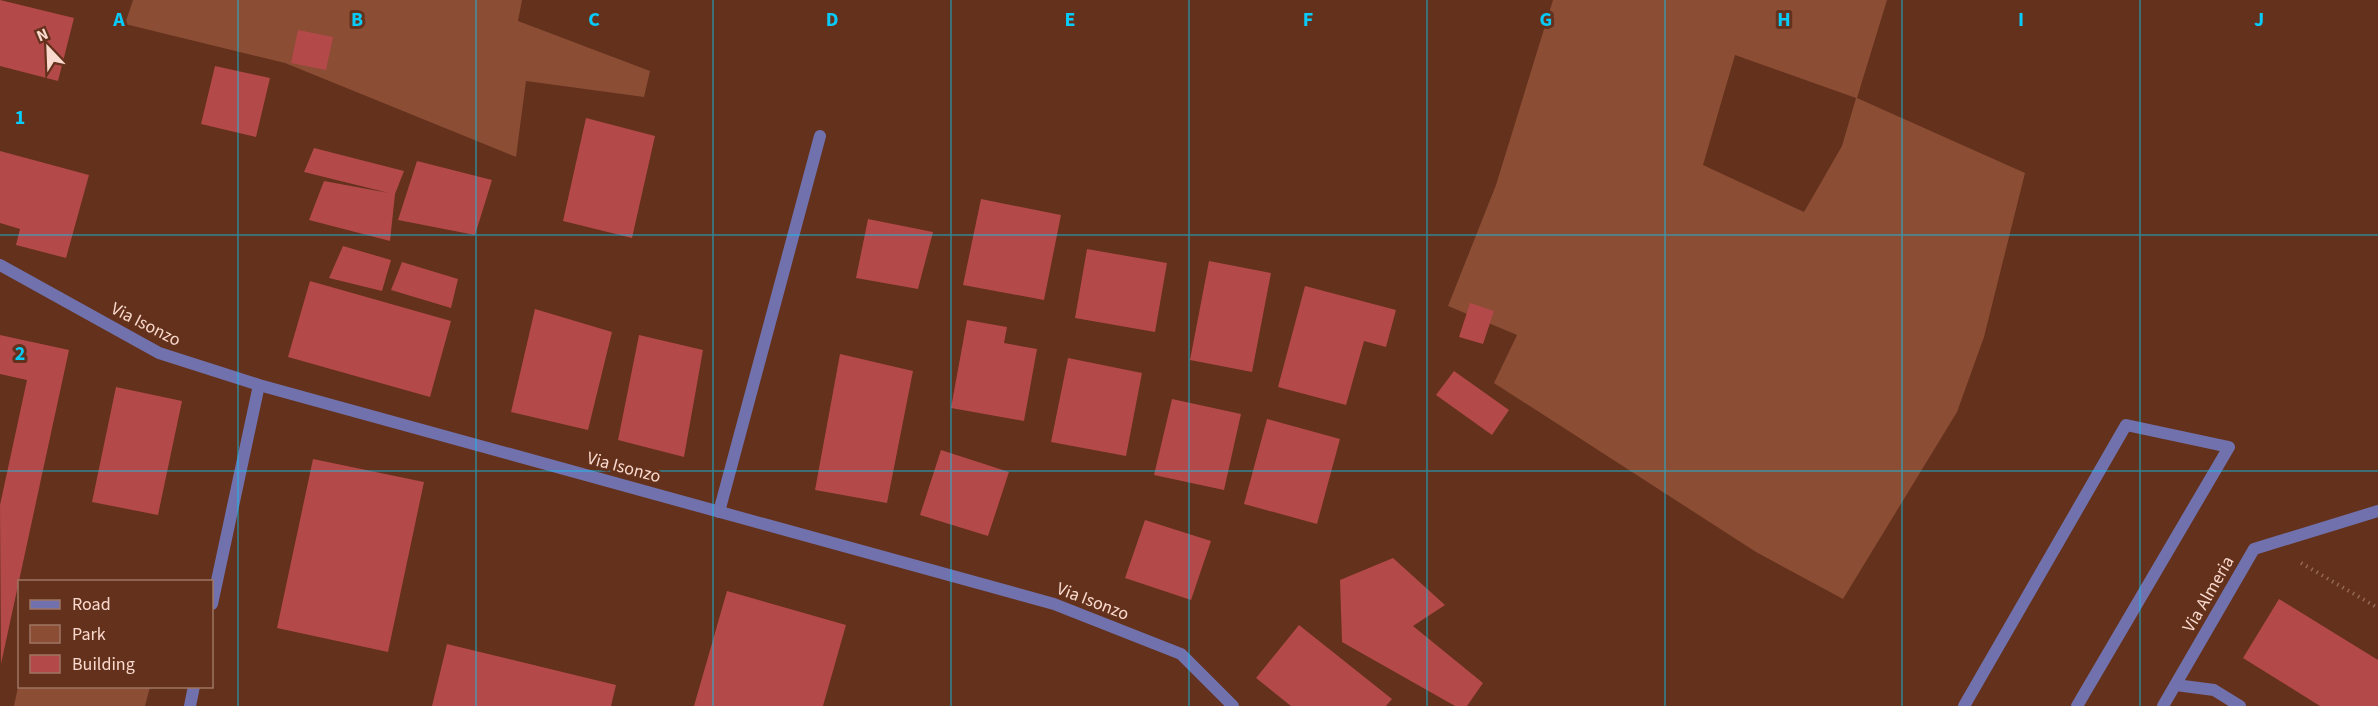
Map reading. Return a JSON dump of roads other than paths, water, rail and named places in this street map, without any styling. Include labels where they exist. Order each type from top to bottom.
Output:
[{"type":"street","points":[[719,512],[820,136]]},
{"type":"street","name":"Via Isonzo","points":[[0,265],[159,353],[259,385],[1054,604],[1181,654],[1233,706]]},
{"type":"street","points":[[213,599],[259,385]]},
{"type":"street","points":[[1964,706],[2126,425],[2229,447],[2077,706]]},
{"type":"street","name":"Via Almeria","points":[[2163,706],[2254,549],[2378,511]]},
{"type":"street","points":[[2176,685],[2214,690],[2240,706]]},
{"type":"street","points":[[190,706],[194,688]]}]
